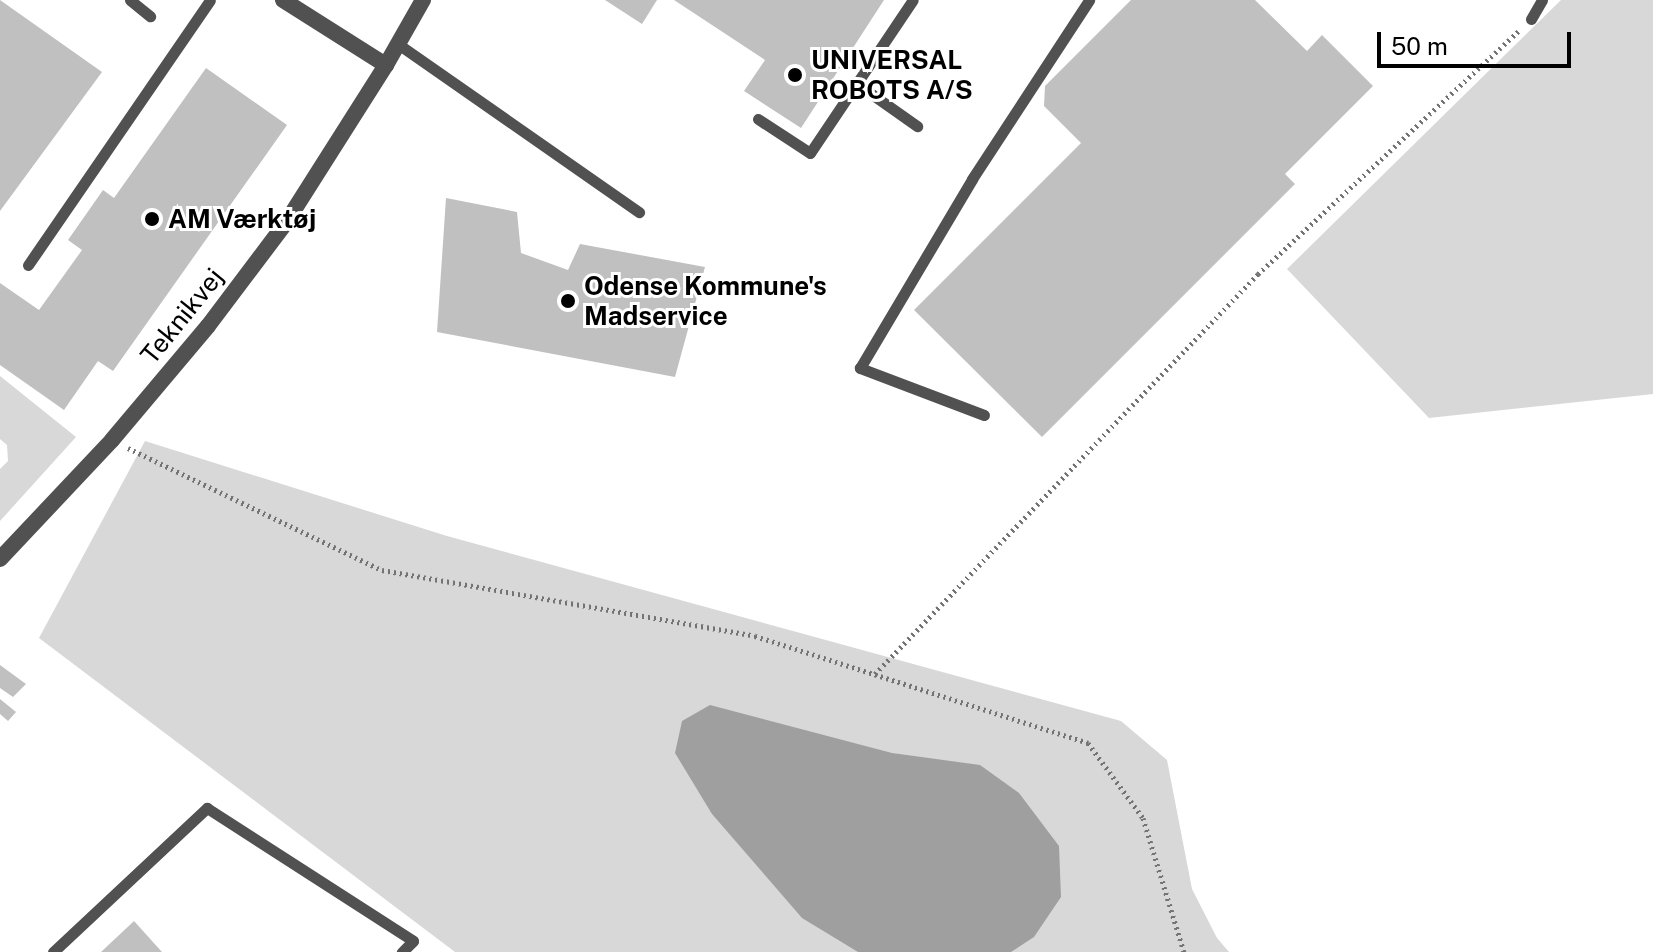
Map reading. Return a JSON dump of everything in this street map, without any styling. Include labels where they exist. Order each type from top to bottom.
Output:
[{"type":"street","points":[[283,0],[386,65]]},
{"type":"street","name":"Teknikvej","points":[[0,559],[112,440],[208,326],[287,221],[386,65],[423,0]]},
{"type":"lane","points":[[130,0],[150,16]]},
{"type":"lane","points":[[28,265],[210,0]]},
{"type":"lane","points":[[758,119],[810,153],[913,0]]},
{"type":"lane","points":[[984,415],[860,368],[972,179],[1089,0]]},
{"type":"lane","points":[[1531,19],[1542,0]]},
{"type":"lane","points":[[398,44],[639,212]]},
{"type":"lane","points":[[856,83],[917,126]]},
{"type":"lane","points":[[53,952],[207,808],[413,941],[402,952]]},
{"type":"path","points":[[875,674],[1258,274],[1531,19]]},
{"type":"path","points":[[112,440],[382,570],[755,636],[1088,743],[1143,818],[1184,952]]},
{"type":"shaded area","points":[[1561,0],[1653,0],[1653,394],[1429,418],[1287,269]]},
{"type":"shaded area","points":[[0,376],[76,437],[0,521],[0,469],[8,461],[7,445],[0,439]]},
{"type":"shaded area","points":[[145,441],[447,536],[1121,721],[1167,760],[1192,889],[1217,938],[1229,952],[455,952],[39,638]]},
{"type":"shaded area","points":[[710,705],[892,753],[980,765],[1019,793],[1059,846],[1061,897],[1034,937],[1011,952],[858,952],[802,918],[712,814],[675,753],[682,721]]},
{"type":"building","points":[[0,0],[102,72],[0,211]]},
{"type":"building","points":[[605,0],[657,0],[642,24]]},
{"type":"building","name":"UNIVERSAL ROBOTS A/S","points":[[674,0],[884,0],[801,128],[744,91],[765,60]]},
{"type":"building","points":[[1131,0],[1255,0],[1307,51],[1322,35],[1373,86],[1285,174],[1295,184],[1042,437],[914,310],[1081,143],[1044,106],[1045,86]]},
{"type":"building","name":"AM Værktøj","points":[[206,68],[287,125],[113,371],[98,361],[64,410],[0,365],[0,283],[39,310],[82,250],[68,240],[103,190],[114,198]]},
{"type":"building","name":"Odense Kommune's Madservice","points":[[446,198],[517,212],[521,253],[568,270],[580,244],[705,267],[675,377],[437,332]]},
{"type":"building","points":[[0,665],[26,684],[13,697],[0,688]]},
{"type":"building","points":[[0,699],[16,712],[8,721],[0,714]]},
{"type":"building","points":[[134,921],[162,952],[101,952]]},
{"type":"place","name":"UNIVERSAL ROBOTS A/S","points":[[795,75]]},
{"type":"place","name":"AM Værktøj","points":[[152,219]]},
{"type":"place","name":"Odense Kommune's Madservice","points":[[568,301]]}]
